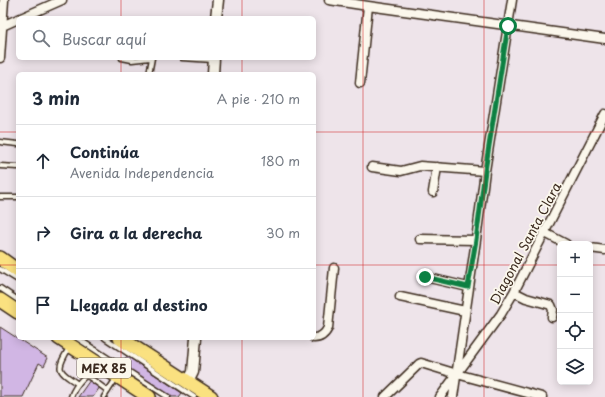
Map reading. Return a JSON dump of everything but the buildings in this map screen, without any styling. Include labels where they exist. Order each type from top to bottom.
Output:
[{"type":"main road","points":[[0,258],[16,270]]},
{"type":"main road","points":[[0,300],[16,311]]},
{"type":"main road","name":"MEX 85","points":[[123,340],[210,397]]},
{"type":"main road","name":"MEX 85","points":[[74,342],[117,377],[149,397]]},
{"type":"street","points":[[0,58],[4,0]]},
{"type":"street","points":[[26,16],[62,0]]},
{"type":"street","points":[[216,16],[218,0]]},
{"type":"street","points":[[333,0],[605,39]]},
{"type":"street","points":[[453,397],[485,171],[512,0]]},
{"type":"street","points":[[360,83],[368,6]]},
{"type":"street","points":[[1,27],[16,20]]},
{"type":"street","points":[[213,72],[214,60]]},
{"type":"street","name":"Diagonal Santa Clara","points":[[440,397],[501,314],[514,292],[605,114]]},
{"type":"street","points":[[372,167],[401,171],[420,166],[485,171]]},
{"type":"street","points":[[432,192],[437,167]]},
{"type":"street","points":[[545,233],[560,241]]},
{"type":"street","points":[[420,239],[476,240]]},
{"type":"street","points":[[593,248],[605,250]]},
{"type":"street","points":[[316,338],[323,336],[328,328],[334,268]]},
{"type":"street","points":[[425,277],[468,287]]},
{"type":"street","points":[[514,292],[526,298],[551,305],[553,310],[552,317]]},
{"type":"street","points":[[400,297],[465,311]]},
{"type":"street","points":[[188,382],[193,372],[196,340]]},
{"type":"street","points":[[385,397],[420,364],[542,397]]},
{"type":"lane","points":[[149,72],[151,60]]},
{"type":"lane","points":[[0,142],[16,144]]},
{"type":"lane","points":[[0,166],[16,167]]},
{"type":"lane","points":[[0,197],[16,197]]},
{"type":"lane","points":[[0,269],[16,271]]},
{"type":"lane","points":[[0,288],[16,299]]},
{"type":"lane","points":[[108,340],[194,397]]},
{"type":"lane","points":[[78,384],[64,375],[60,368],[61,362],[74,342],[168,397]]},
{"type":"lane","points":[[71,397],[78,384],[87,376],[108,391]]},
{"type":"lane","points":[[104,397],[117,377]]},
{"type":"route","points":[[425,277],[468,287],[508,26]]}]
